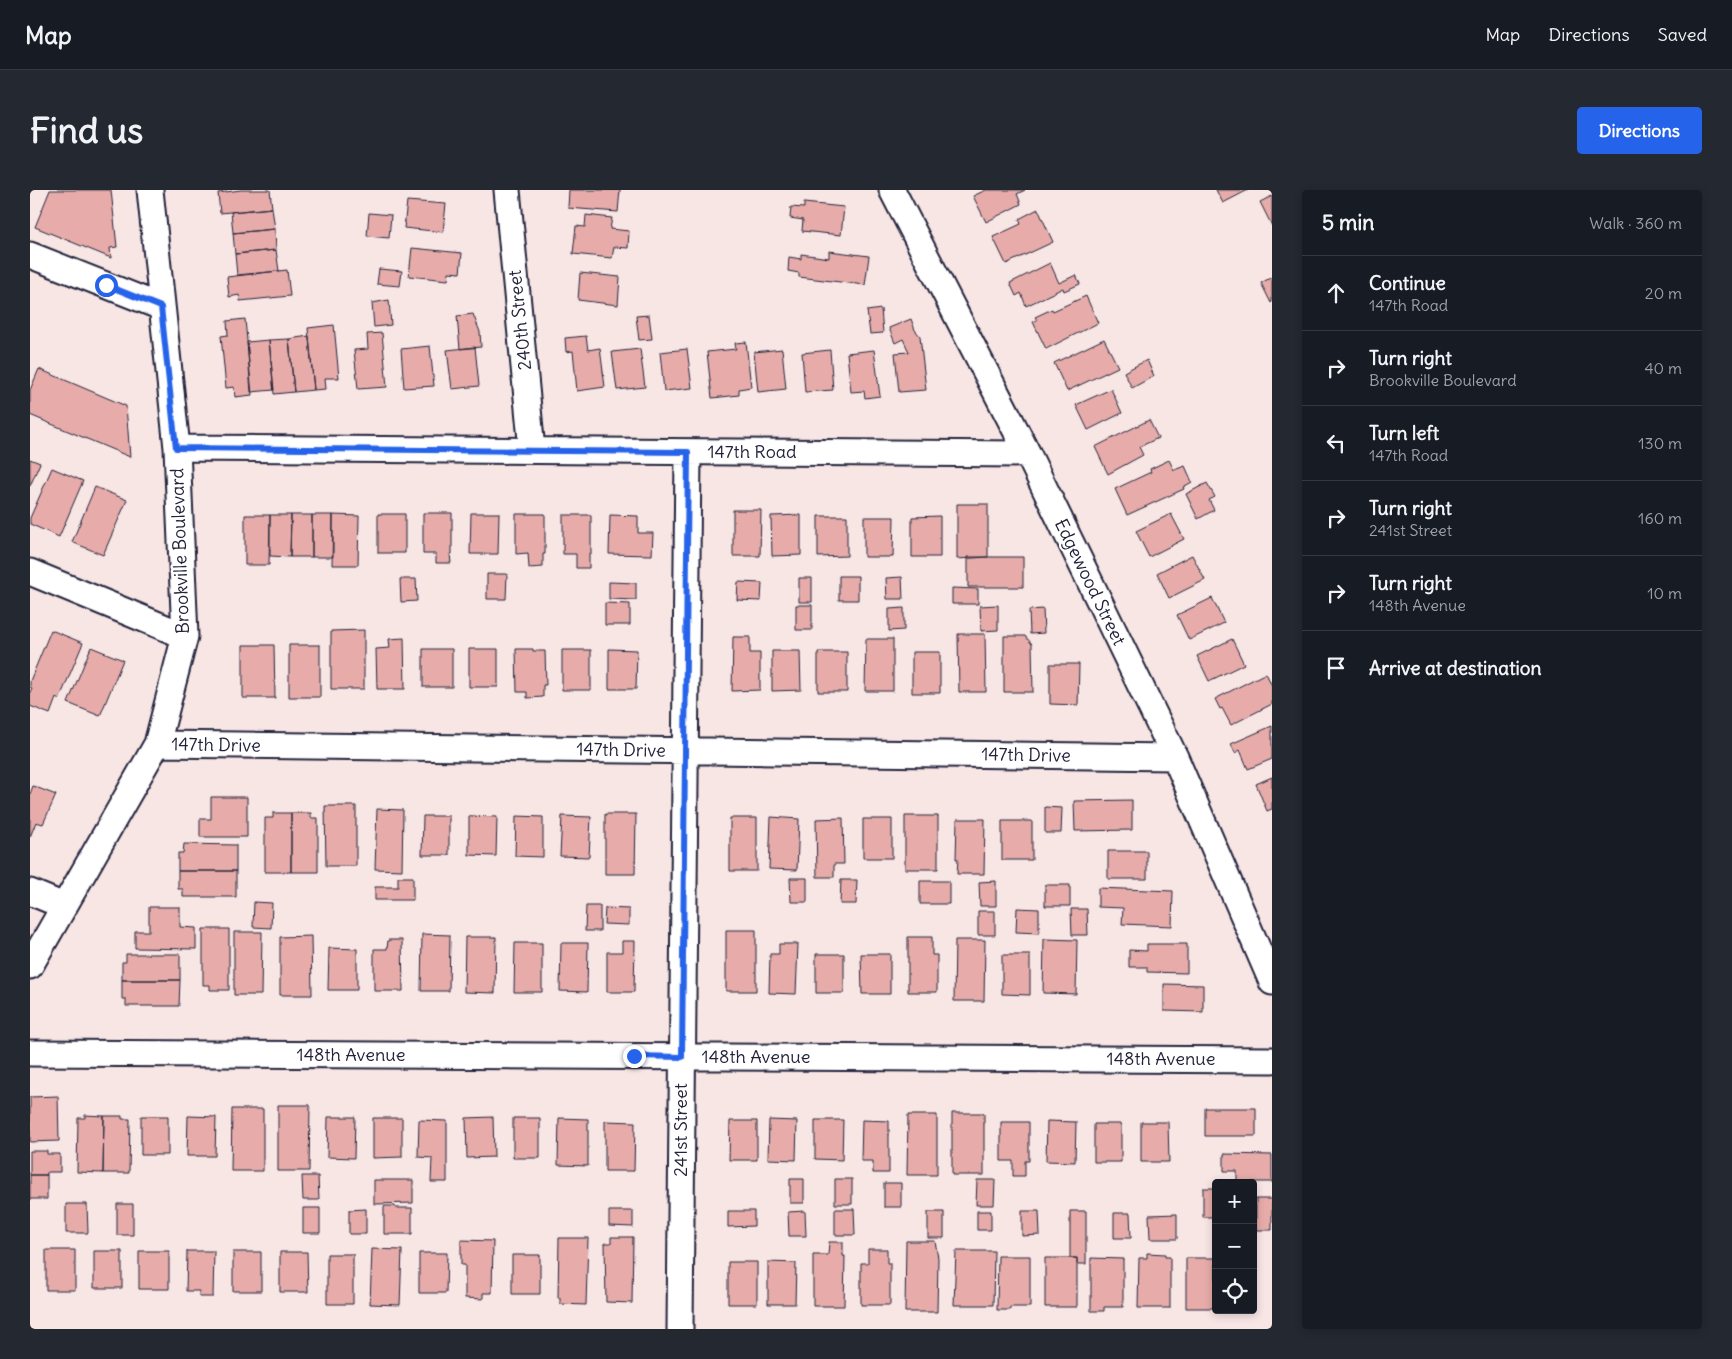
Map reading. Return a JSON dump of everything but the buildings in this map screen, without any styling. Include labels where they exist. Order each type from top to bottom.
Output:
[{"type":"street","name":"Brookville Boulevard","points":[[30,966],[157,744],[185,636],[176,448],[150,190]]},
{"type":"street","name":"240th Street","points":[[507,190],[532,450]]},
{"type":"street","name":"Edgewood Street","points":[[892,190],[1028,454],[1175,757],[1272,982]]},
{"type":"street","points":[[30,254],[161,307]]},
{"type":"street","name":"147th Road","points":[[176,448],[1028,454]]},
{"type":"street","name":"241st Street","points":[[680,1329],[688,452]]},
{"type":"street","points":[[30,572],[185,636]]},
{"type":"street","name":"147th Drive","points":[[157,744],[1175,757]]},
{"type":"street","points":[[30,892],[64,906]]},
{"type":"street","name":"148th Avenue","points":[[30,1053],[1272,1060]]},
{"type":"route","points":[[106,285],[161,307],[176,448],[688,452],[682,1057],[634,1056]]}]
